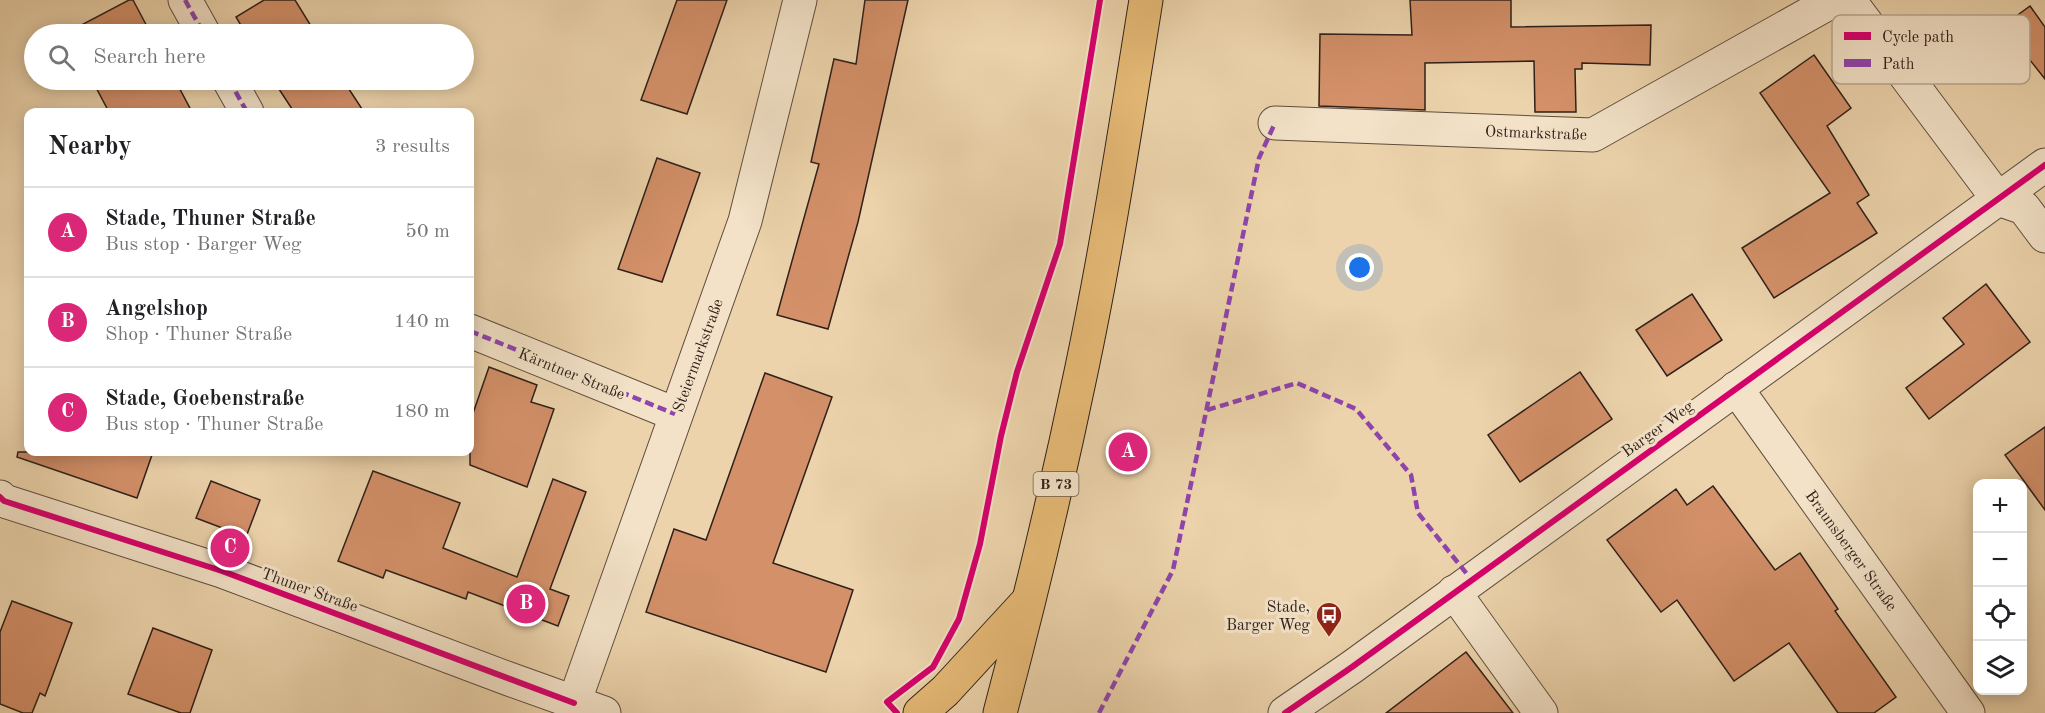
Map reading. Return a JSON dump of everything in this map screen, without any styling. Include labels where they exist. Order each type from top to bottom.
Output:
[{"type":"main road","name":"B 73","points":[[1000,713],[1030,599],[1082,370],[1146,0]]},
{"type":"main road","points":[[920,713],[945,692],[1030,599]]},
{"type":"street","points":[[185,0],[198,24]]},
{"type":"street","name":"Steiermarkstraße","points":[[589,708],[675,414],[745,221],[800,0]]},
{"type":"street","name":"Ostmarkstraße","points":[[1275,123],[1593,135],[1834,0]]},
{"type":"street","points":[[1849,0],[1860,15]]},
{"type":"street","points":[[1912,84],[1998,199],[2024,208],[2045,236]]},
{"type":"street","points":[[235,90],[245,108]]},
{"type":"street","name":"Barger Weg","points":[[1285,713],[1352,667],[2045,165]]},
{"type":"street","name":"Kärntner Straße","points":[[474,333],[675,414]]},
{"type":"street","name":"Braunsberger Straße","points":[[1736,388],[1968,713]]},
{"type":"street","name":"Thuner Straße","points":[[0,497],[4,501],[222,571],[589,708]]},
{"type":"street","points":[[1454,592],[1541,713]]},
{"type":"building","points":[[133,0],[146,24],[83,24]]},
{"type":"building","points":[[264,0],[295,0],[310,24],[240,24],[236,17]]},
{"type":"building","points":[[677,0],[727,0],[687,114],[641,100]]},
{"type":"building","points":[[865,0],[908,0],[858,222],[828,329],[777,315],[819,164],[811,162],[834,59],[856,64]]},
{"type":"building","points":[[1410,0],[1511,0],[1511,27],[1651,25],[1650,65],[1582,63],[1582,69],[1575,69],[1576,112],[1535,112],[1534,61],[1425,63],[1425,110],[1319,106],[1320,34],[1412,35]]},
{"type":"building","points":[[2030,6],[2045,27],[2045,79],[2030,60],[2030,15],[2018,15]]},
{"type":"building","points":[[1814,55],[1832,84],[1851,108],[1827,126],[1869,195],[1857,203],[1877,233],[1774,298],[1742,248],[1830,193],[1760,93]]},
{"type":"building","points":[[97,90],[180,90],[190,108],[107,108]]},
{"type":"building","points":[[280,90],[350,90],[361,108],[291,108]]},
{"type":"building","points":[[657,158],[700,173],[662,282],[618,269]]},
{"type":"building","points":[[1986,284],[2030,342],[1929,419],[1906,388],[1964,344],[1943,318]]},
{"type":"building","points":[[1692,294],[1722,340],[1667,376],[1636,330]]},
{"type":"building","points":[[489,367],[537,385],[531,402],[554,409],[527,487],[470,465],[470,456],[474,456],[474,410]]},
{"type":"building","points":[[1580,372],[1612,419],[1520,482],[1488,435]]},
{"type":"building","points":[[765,373],[832,397],[773,563],[853,590],[826,672],[646,612],[674,529],[706,540]]},
{"type":"building","points":[[2045,427],[2045,510],[2027,485],[2027,479],[2022,479],[2005,455]]},
{"type":"building","points":[[18,452],[24,452],[24,456],[152,456],[137,498],[17,457]]},
{"type":"building","points":[[373,471],[460,503],[443,548],[517,577],[553,479],[586,492],[550,589],[569,596],[558,626],[468,592],[466,599],[386,570],[383,578],[338,561]]},
{"type":"building","points":[[211,481],[260,500],[246,537],[196,518]]},
{"type":"building","points":[[1713,486],[1775,570],[1800,553],[1838,609],[1835,611],[1896,697],[1874,713],[1838,713],[1789,643],[1734,681],[1677,600],[1661,612],[1607,540],[1676,489],[1687,505]]},
{"type":"building","points":[[12,601],[72,623],[45,696],[40,693],[32,713],[23,713],[0,704],[0,632]]},
{"type":"building","points":[[153,628],[212,650],[190,713],[181,713],[128,694]]},
{"type":"building","points":[[1466,652],[1513,713],[1386,713]]},
{"type":"marked path","points":[[185,0],[198,24]]},
{"type":"marked path","points":[[235,90],[245,108]]},
{"type":"marked path","points":[[1099,713],[1173,570],[1259,158],[1275,123]]},
{"type":"marked path","points":[[474,333],[675,414]]},
{"type":"marked path","points":[[1207,410],[1297,383],[1356,409],[1411,475],[1418,513],[1471,579]]},
{"type":"cycle path","points":[[897,713],[887,702],[933,667],[959,619],[980,544],[1001,436],[1017,372],[1060,244],[1100,0]]},
{"type":"cycle path","points":[[1285,713],[1352,667],[2045,165]]},
{"type":"cycle path","points":[[0,497],[4,501],[222,571],[574,703]]},
{"type":"place","name":"Stade, Thuner Straße","points":[[1128,452]]},
{"type":"place","name":"Stade, Goebenstraße","points":[[230,548]]},
{"type":"place","name":"Angelshop","points":[[526,604]]},
{"type":"place","name":"Stade, Barger Weg","points":[[1329,638]]}]
